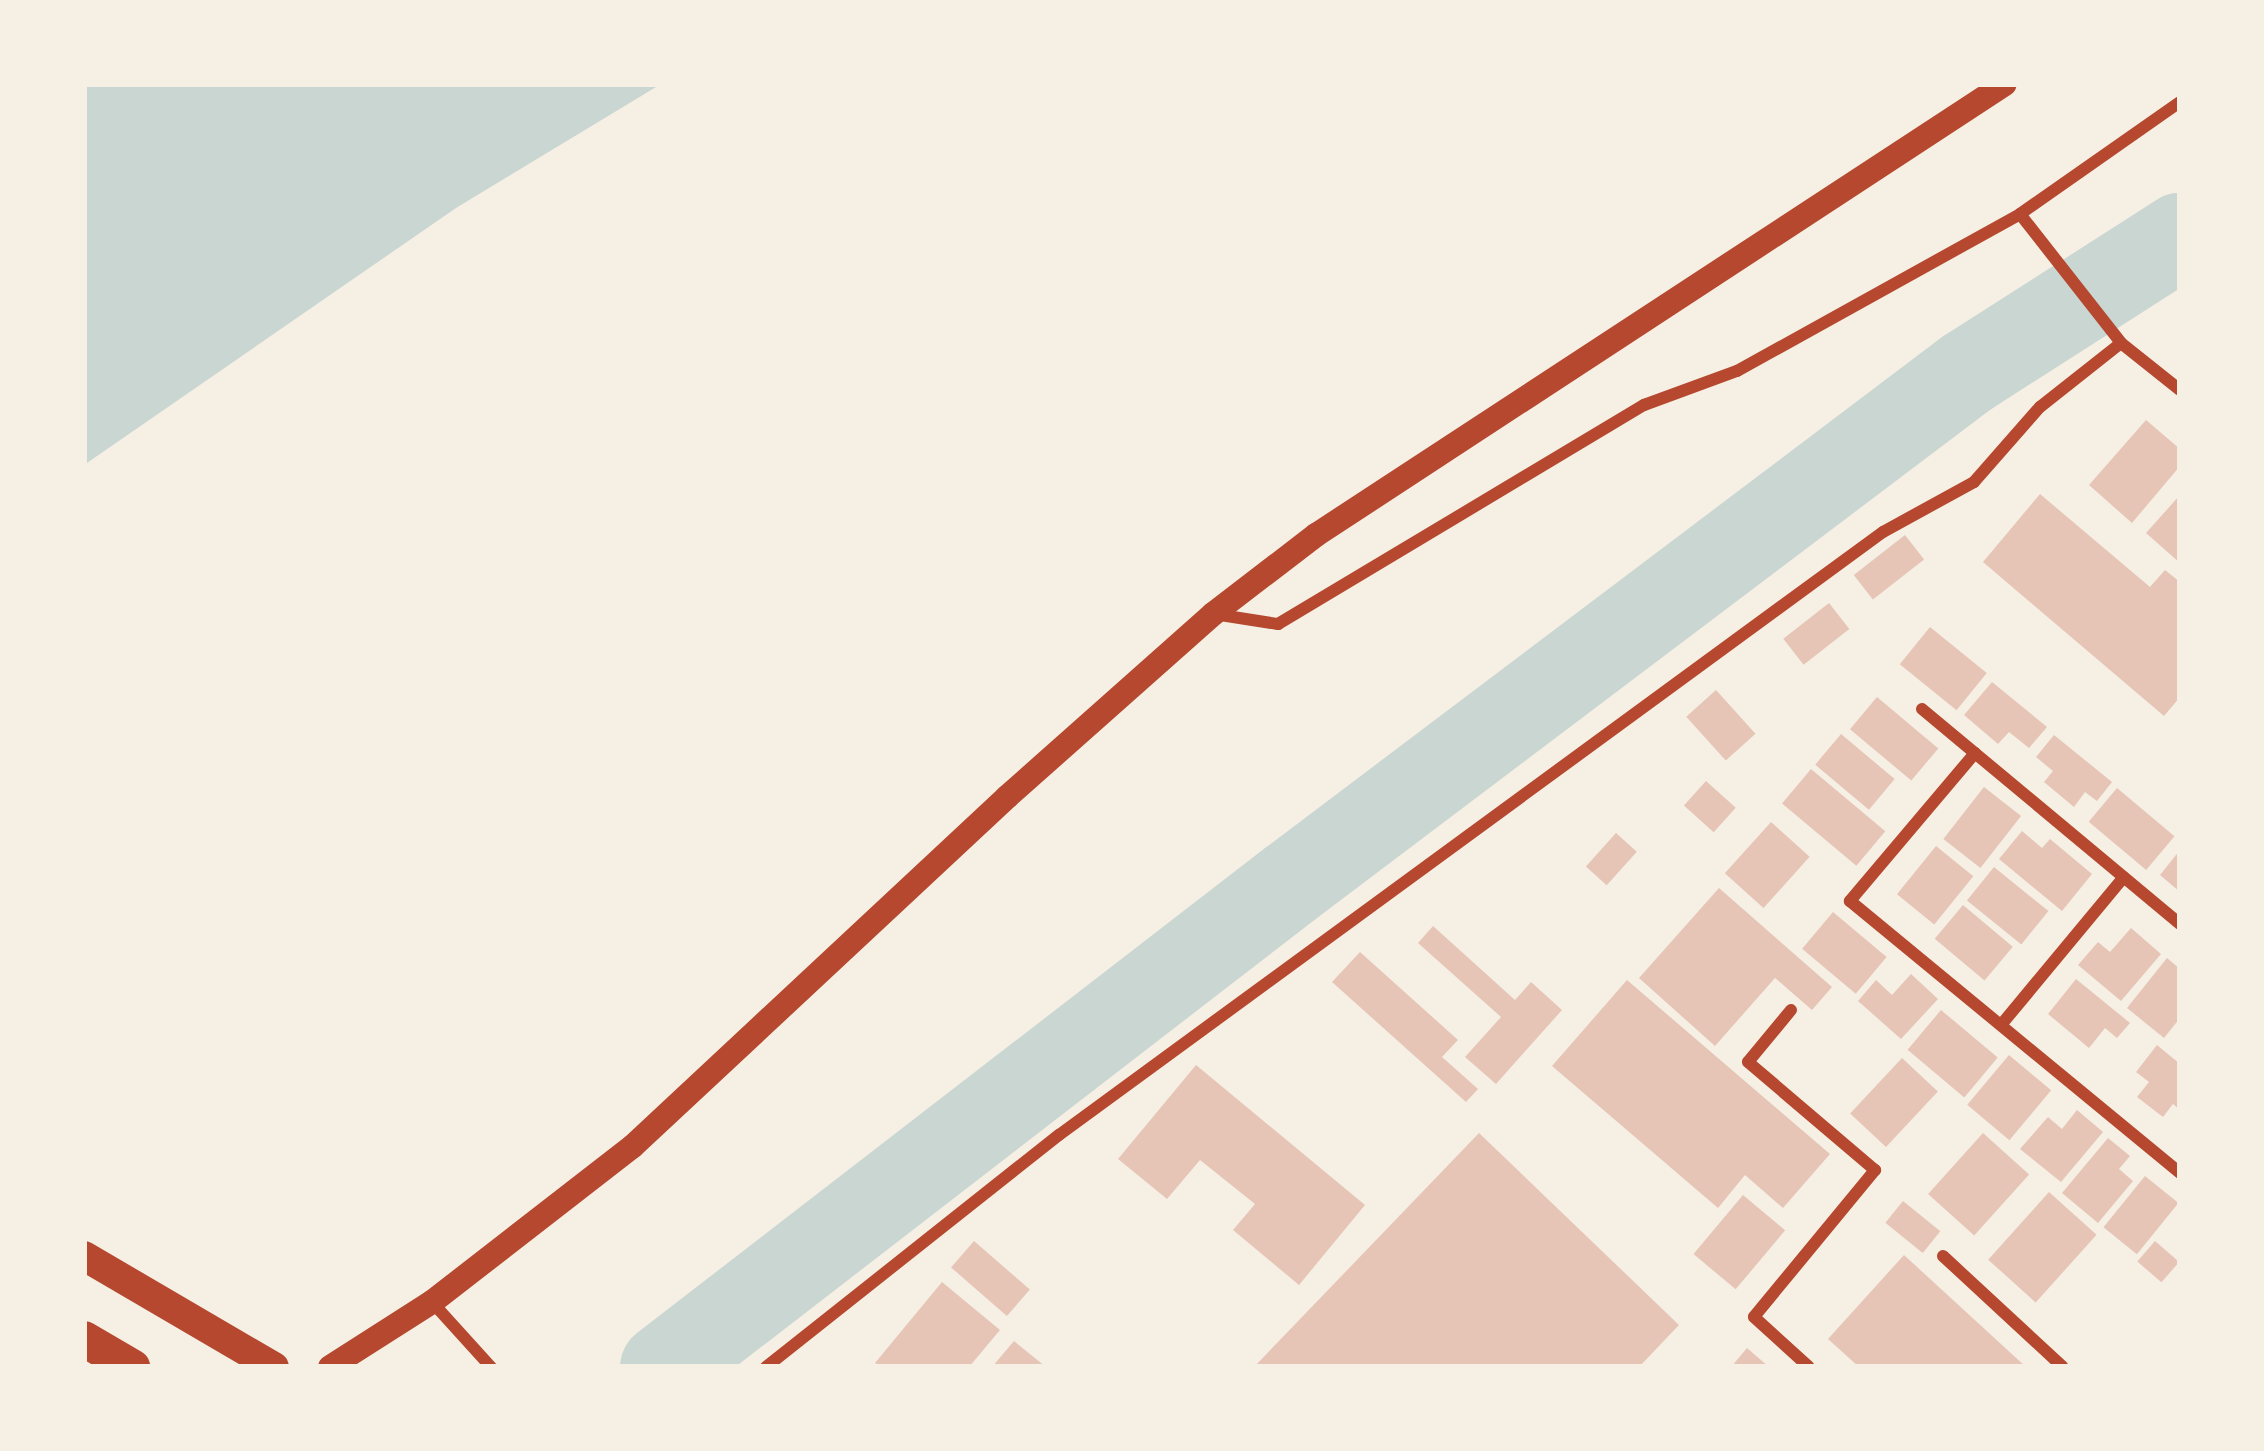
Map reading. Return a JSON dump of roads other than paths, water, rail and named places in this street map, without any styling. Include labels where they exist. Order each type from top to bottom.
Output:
[{"type":"highway","points":[[84,1339],[133,1367]]},
{"type":"highway","points":[[84,1357],[98,1367]]},
{"type":"main road","points":[[329,1367],[432,1302],[633,1146],[721,1070],[1007,797],[1213,614],[1316,535],[2005,84]]},
{"type":"main road","points":[[84,1256],[274,1367]]},
{"type":"street","points":[[1213,614],[1278,624],[1644,405],[1737,371],[2020,214],[2180,102]]},
{"type":"street","points":[[2020,214],[2121,343],[2180,390]]},
{"type":"street","points":[[766,1367],[1193,1037],[1883,532],[1974,482],[2040,407],[2121,343]]},
{"type":"street","points":[[1922,709],[2180,924]]},
{"type":"street","points":[[1975,753],[1850,901],[2180,1173]]},
{"type":"street","points":[[2001,1025],[2124,877]]},
{"type":"street","points":[[1791,1010],[1748,1062],[1875,1170],[1754,1317],[1809,1367]]},
{"type":"street","points":[[1943,1256],[2063,1367]]},
{"type":"street","points":[[432,1302],[486,1364]]},
{"type":"waterway","points":[[663,1367],[1290,883],[1967,372],[2180,236]]}]
